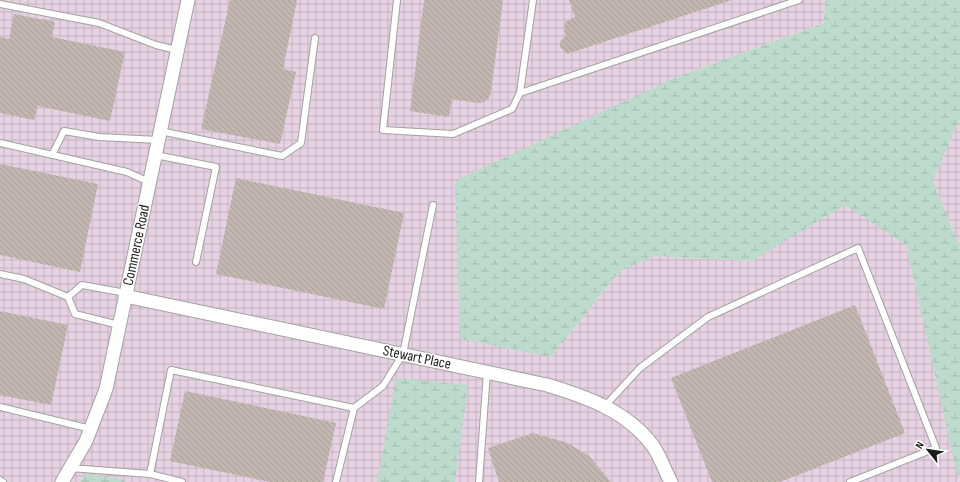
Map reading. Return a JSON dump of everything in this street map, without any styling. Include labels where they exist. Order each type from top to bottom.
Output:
[{"type":"street","name":"Commerce Road","points":[[62,482],[86,441],[106,390],[188,0]]},
{"type":"street","name":"Stewart Place","points":[[125,294],[547,385],[585,396],[605,406],[630,423],[653,447],[671,482]]},
{"type":"lane","points":[[397,0],[384,130],[453,134],[512,109],[520,93],[533,0]]},
{"type":"lane","points":[[520,93],[799,0]]},
{"type":"lane","points":[[0,4],[99,23],[156,45],[177,50]]},
{"type":"lane","points":[[52,155],[64,131],[99,137],[159,136],[282,156],[301,143],[316,38]]},
{"type":"lane","points":[[0,143],[126,172],[149,182]]},
{"type":"lane","points":[[155,155],[216,168],[196,262]]},
{"type":"lane","points":[[336,482],[354,408],[383,386],[402,354],[433,205]]},
{"type":"lane","points":[[605,406],[640,368],[708,317],[858,248],[936,448],[850,482]]},
{"type":"lane","points":[[0,274],[24,279],[68,297],[76,314],[119,325]]},
{"type":"lane","points":[[68,297],[82,285],[125,294]]},
{"type":"lane","points":[[150,474],[171,370],[354,408]]},
{"type":"lane","points":[[479,482],[487,372]]},
{"type":"lane","points":[[0,407],[91,429]]},
{"type":"lane","points":[[70,468],[150,474],[182,482]]},
{"type":"shaded area","points":[[0,0],[825,0],[824,23],[674,78],[551,357],[620,271],[653,256],[752,261],[845,204],[906,244],[960,482],[0,482]]},
{"type":"shaded area","points":[[960,118],[960,247],[933,181]]},
{"type":"green space","points":[[825,0],[960,0],[960,118],[933,181],[960,247],[960,477],[958,478],[906,245],[845,205],[752,261],[654,256],[620,271],[551,357],[460,339],[455,181],[674,78],[824,23]]},
{"type":"green space","points":[[396,378],[468,385],[455,482],[377,482]]},
{"type":"green space","points":[[86,473],[124,480],[125,482],[80,482]]},
{"type":"building","points":[[230,0],[297,0],[283,69],[296,72],[280,144],[201,129]]},
{"type":"building","points":[[424,0],[503,0],[489,98],[484,102],[478,103],[452,99],[449,117],[410,111]]},
{"type":"building","points":[[569,0],[732,0],[567,54],[560,47],[560,42],[566,35],[564,29],[565,22],[575,17]]},
{"type":"building","points":[[14,14],[55,22],[52,37],[125,52],[110,121],[38,106],[34,120],[0,113],[0,37],[9,39]]},
{"type":"building","points":[[0,164],[98,184],[80,272],[0,255]]},
{"type":"building","points":[[236,178],[404,213],[384,309],[216,274]]},
{"type":"building","points":[[855,305],[905,433],[780,482],[712,482],[671,378]]},
{"type":"building","points":[[0,311],[68,325],[51,405],[0,395]]},
{"type":"building","points":[[185,391],[336,423],[323,482],[270,482],[170,461]]},
{"type":"building","points":[[533,433],[568,443],[589,456],[611,482],[499,482],[488,448]]}]
